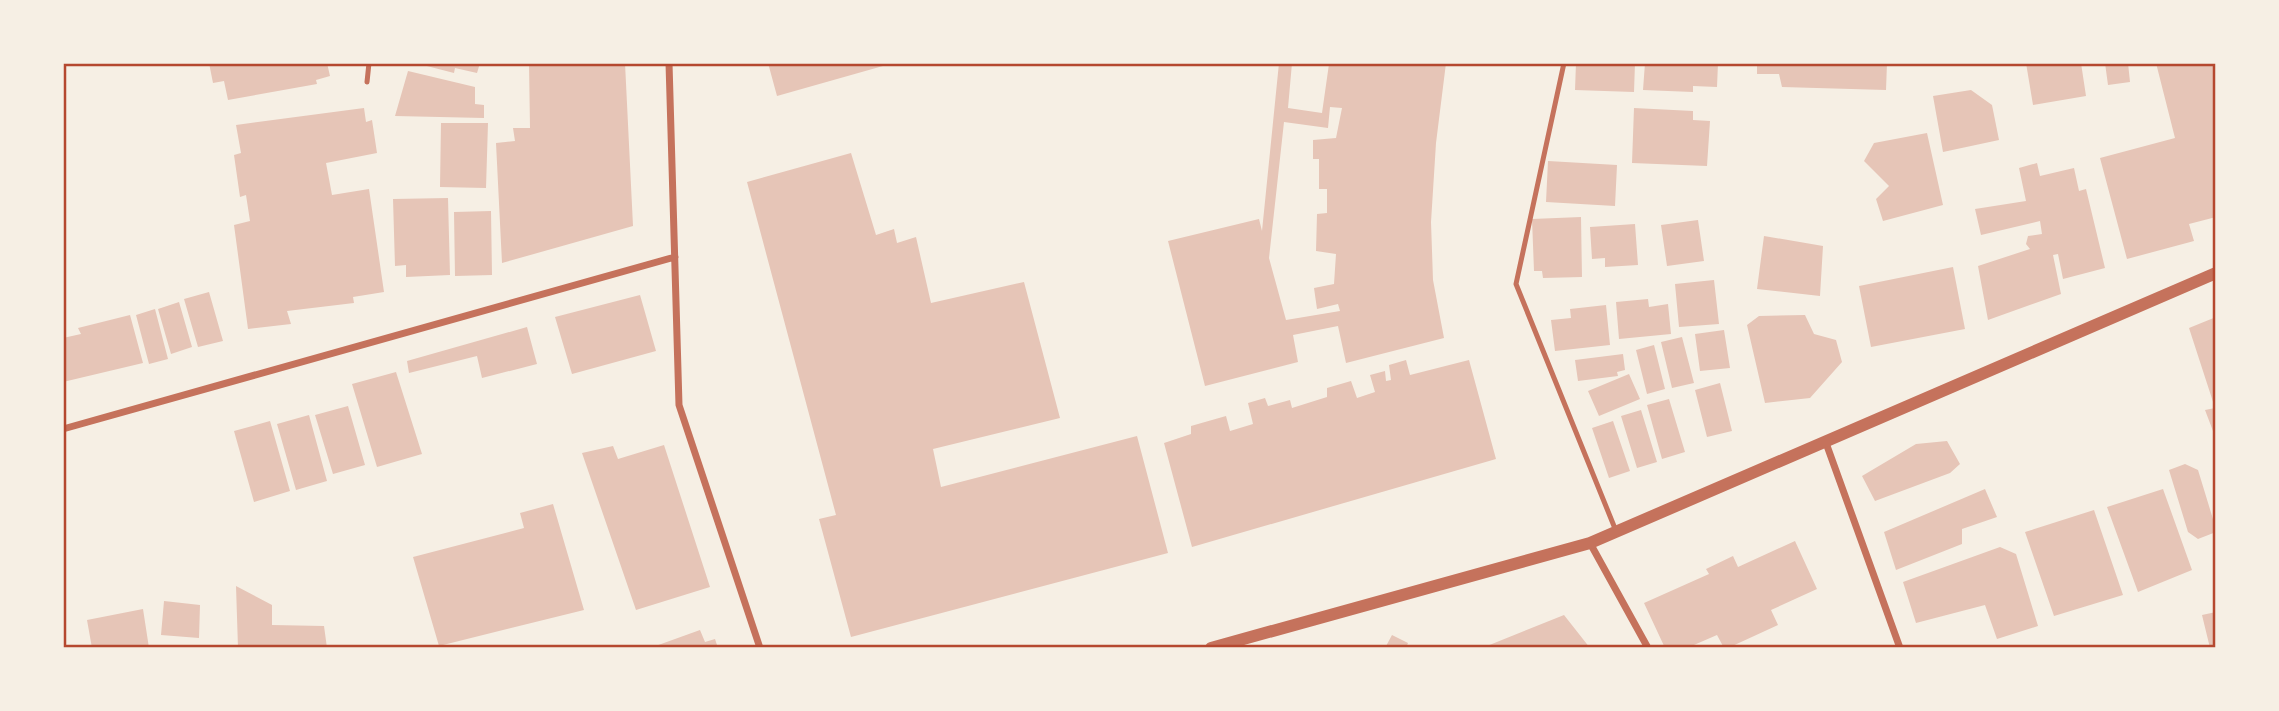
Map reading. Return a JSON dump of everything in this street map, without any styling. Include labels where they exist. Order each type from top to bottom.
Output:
[{"type":"street","points":[[669,63],[679,405],[760,648]]},
{"type":"street","points":[[63,429],[675,257]]},
{"type":"street","points":[[1211,648],[1590,543],[2216,273]]},
{"type":"street","points":[[1826,443],[1900,648]]},
{"type":"street","points":[[1590,543],[1648,648]]},
{"type":"lane","points":[[367,82],[369,63]]},
{"type":"lane","points":[[1564,63],[1516,284],[1616,531]]},
{"type":"building","points":[[209,63],[327,63],[330,76],[316,80],[317,84],[228,100],[224,81],[213,83]]},
{"type":"building","points":[[480,63],[477,73],[455,68],[454,73],[419,64]]},
{"type":"building","points":[[529,63],[625,63],[633,226],[502,263],[496,143],[515,141],[513,128],[530,128]]},
{"type":"building","points":[[768,63],[890,63],[890,64],[777,96]]},
{"type":"building","points":[[1279,63],[1292,63],[1288,108],[1322,113],[1329,64],[1446,63],[1436,143],[1431,222],[1433,280],[1444,338],[1346,363],[1338,326],[1293,335],[1298,362],[1205,386],[1168,241],[1259,219],[1262,231]],"holes":[[[1330,107],[1342,108],[1336,138],[1313,140],[1313,159],[1319,159],[1319,189],[1327,189],[1327,213],[1317,214],[1316,251],[1336,254],[1334,284],[1314,288],[1317,309],[1338,304],[1340,311],[1286,320],[1269,258],[1284,122],[1328,128]]]},
{"type":"building","points":[[1576,63],[1635,63],[1634,92],[1575,90]]},
{"type":"building","points":[[1645,63],[1718,63],[1717,87],[1693,86],[1693,92],[1643,90]]},
{"type":"building","points":[[1757,63],[1887,63],[1886,90],[1782,87],[1779,74],[1757,74]]},
{"type":"building","points":[[2026,63],[2081,63],[2086,96],[2033,105]]},
{"type":"building","points":[[2105,63],[2128,63],[2130,82],[2108,85]]},
{"type":"building","points":[[2156,63],[2216,63],[2216,217],[2189,224],[2194,241],[2127,259],[2100,158],[2175,138]]},
{"type":"building","points":[[408,71],[475,87],[475,104],[484,105],[484,118],[395,116]]},
{"type":"building","points":[[1971,90],[1992,105],[1999,140],[1943,152],[1933,96]]},
{"type":"building","points":[[364,108],[366,122],[372,120],[377,153],[326,163],[332,195],[369,189],[384,292],[353,297],[354,303],[287,311],[291,324],[248,329],[234,225],[250,221],[246,195],[240,197],[234,155],[241,153],[236,125]]},
{"type":"building","points":[[1634,108],[1693,111],[1693,120],[1710,121],[1707,166],[1632,163]]},
{"type":"building","points":[[441,123],[488,123],[486,188],[440,187]]},
{"type":"building","points":[[1927,133],[1943,205],[1883,221],[1876,199],[1889,186],[1864,161],[1874,143]]},
{"type":"building","points":[[851,153],[876,235],[894,229],[897,243],[916,237],[931,303],[1024,282],[1060,418],[933,449],[941,487],[1137,436],[1168,553],[851,637],[819,519],[836,515],[747,182]]},
{"type":"building","points":[[1548,161],[1617,165],[1615,206],[1546,202]]},
{"type":"building","points":[[2037,163],[2040,176],[2074,168],[2079,191],[2086,189],[2105,268],[2063,279],[2058,254],[2053,255],[2061,294],[1988,320],[1978,266],[2030,249],[2026,244],[2028,236],[2042,234],[2040,221],[1981,235],[1975,209],[2026,201],[2019,168]]},
{"type":"building","points":[[448,198],[450,275],[406,277],[406,265],[395,266],[393,199]]},
{"type":"building","points":[[491,211],[492,275],[455,276],[454,212]]},
{"type":"building","points":[[1581,217],[1582,277],[1543,278],[1542,271],[1534,271],[1532,219]]},
{"type":"building","points":[[1698,220],[1704,261],[1667,266],[1661,225]]},
{"type":"building","points":[[1635,224],[1638,265],[1605,267],[1605,258],[1592,259],[1590,227]]},
{"type":"building","points":[[1764,236],[1823,246],[1820,296],[1757,289]]},
{"type":"building","points":[[1953,267],[1965,329],[1871,347],[1859,286]]},
{"type":"building","points":[[1714,280],[1719,324],[1679,327],[1675,284]]},
{"type":"building","points":[[209,292],[223,341],[198,347],[184,299]]},
{"type":"building","points":[[640,295],[656,351],[572,374],[555,317]]},
{"type":"building","points":[[1648,299],[1649,307],[1668,304],[1671,334],[1619,339],[1616,302]]},
{"type":"building","points":[[179,302],[192,347],[171,354],[158,309]]},
{"type":"building","points":[[1606,305],[1610,345],[1555,351],[1551,320],[1571,318],[1570,309]]},
{"type":"building","points":[[155,309],[168,359],[149,364],[136,315]]},
{"type":"building","points":[[130,315],[143,363],[63,382],[63,338],[81,334],[78,328]]},
{"type":"building","points":[[1805,315],[1814,334],[1836,340],[1842,362],[1810,398],[1765,403],[1747,325],[1759,316]]},
{"type":"building","points":[[2216,317],[2216,439],[2205,410],[2215,408],[2189,328]]},
{"type":"building","points":[[527,327],[537,364],[482,378],[477,356],[409,373],[407,361]]},
{"type":"building","points":[[1724,330],[1730,368],[1700,371],[1695,334]]},
{"type":"building","points":[[1682,337],[1694,383],[1672,388],[1661,342]]},
{"type":"building","points":[[1654,345],[1665,389],[1647,394],[1636,350]]},
{"type":"building","points":[[1623,354],[1625,370],[1617,372],[1618,376],[1578,381],[1575,360]]},
{"type":"building","points":[[1406,360],[1410,375],[1469,360],[1496,459],[1192,547],[1164,443],[1191,434],[1191,426],[1226,416],[1230,431],[1253,424],[1248,403],[1265,398],[1268,406],[1290,400],[1292,408],[1327,397],[1327,388],[1351,381],[1357,398],[1375,392],[1370,375],[1385,371],[1386,381],[1391,380],[1389,365]]},
{"type":"building","points":[[396,372],[422,454],[377,467],[352,384]]},
{"type":"building","points":[[1629,374],[1640,399],[1599,416],[1588,391]]},
{"type":"building","points":[[1720,383],[1732,431],[1707,437],[1695,390]]},
{"type":"building","points":[[1669,399],[1685,452],[1662,459],[1647,405]]},
{"type":"building","points":[[348,406],[365,465],[333,474],[315,415]]},
{"type":"building","points":[[1641,410],[1657,462],[1637,468],[1621,416]]},
{"type":"building","points":[[309,415],[327,481],[296,490],[277,424]]},
{"type":"building","points":[[270,421],[290,491],[254,502],[234,431]]},
{"type":"building","points":[[1613,421],[1630,471],[1609,478],[1592,428]]},
{"type":"building","points":[[1947,441],[1960,464],[1950,473],[1875,501],[1862,476],[1916,444]]},
{"type":"building","points":[[664,445],[710,587],[636,610],[582,453],[613,446],[618,459]]},
{"type":"building","points":[[2185,464],[2198,470],[2216,529],[2216,532],[2198,539],[2188,532],[2169,470]]},
{"type":"building","points":[[1985,489],[1997,517],[1962,529],[1962,544],[1896,570],[1884,532]]},
{"type":"building","points":[[2163,489],[2192,570],[2138,592],[2107,507]]},
{"type":"building","points":[[553,504],[584,610],[439,646],[413,557],[524,528],[520,513]]},
{"type":"building","points":[[2094,510],[2123,595],[2054,616],[2025,532]]},
{"type":"building","points":[[1795,541],[1817,589],[1771,610],[1778,625],[1728,648],[1724,648],[1717,635],[1687,648],[1665,648],[1644,603],[1709,574],[1706,569],[1733,556],[1738,567]]},
{"type":"building","points":[[2000,547],[2016,554],[2038,626],[1997,639],[1985,605],[1916,623],[1903,582]]},
{"type":"building","points":[[236,586],[272,605],[272,625],[324,626],[327,648],[238,648]]},
{"type":"building","points":[[164,601],[200,605],[199,638],[161,635]]},
{"type":"building","points":[[143,609],[149,648],[92,648],[87,620]]},
{"type":"building","points":[[2216,612],[2216,648],[2210,648],[2202,615]]},
{"type":"building","points":[[1564,615],[1590,648],[1482,648]]},
{"type":"building","points":[[700,630],[705,642],[715,639],[718,648],[650,648]]},
{"type":"building","points":[[1392,635],[1408,643],[1406,648],[1385,648]]}]
